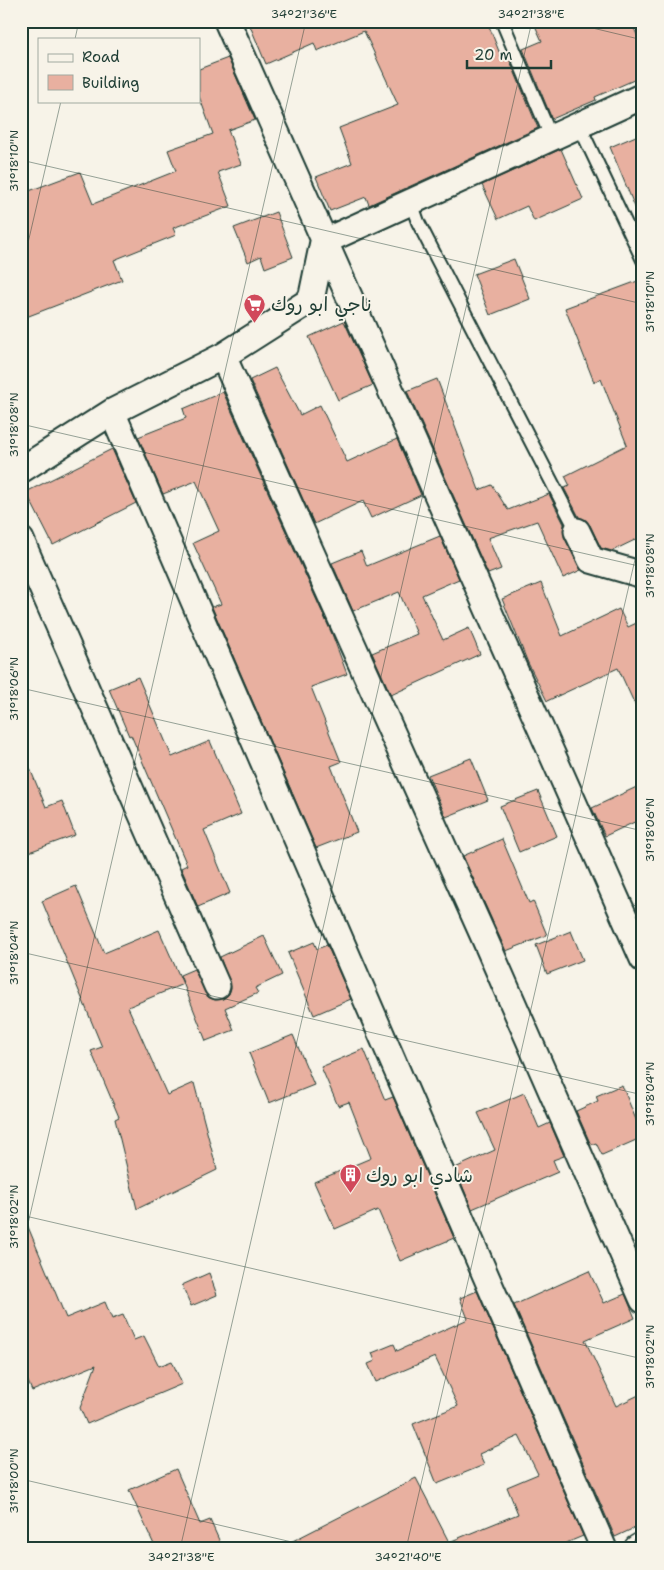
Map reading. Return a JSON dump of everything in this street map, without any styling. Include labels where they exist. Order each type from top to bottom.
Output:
[{"type":"street","points":[[227,21],[323,242],[643,959]]},
{"type":"street","points":[[323,242],[643,96]]},
{"type":"street","points":[[21,470],[112,412],[223,356],[311,300],[323,242]]},
{"type":"street","points":[[223,356],[483,935],[643,1300]]},
{"type":"street","points":[[112,412],[604,1549]]},
{"type":"street","points":[[577,531],[591,560],[643,575]]},
{"type":"street","points":[[21,540],[217,986]]},
{"type":"street","points":[[638,1549],[643,1546]]},
{"type":"lane","points":[[502,21],[551,137]]},
{"type":"lane","points":[[579,125],[643,260]]},
{"type":"lane","points":[[412,202],[418,222],[577,531]]},
{"type":"building","points":[[248,21],[487,21],[502,59],[508,56],[538,128],[369,205],[366,197],[330,211],[316,177],[352,163],[339,128],[398,105],[364,31],[317,51],[314,43],[266,64]]},
{"type":"building","points":[[533,21],[631,21],[643,49],[643,76],[595,97],[596,100],[552,119],[523,49],[542,41]]},
{"type":"building","points":[[228,58],[255,120],[228,130],[241,164],[218,172],[231,206],[173,228],[176,235],[114,260],[122,280],[21,319],[21,194],[80,172],[93,204],[176,171],[168,150],[213,134],[200,99],[200,69]]},
{"type":"building","points":[[643,133],[643,224],[642,224],[610,147]]},
{"type":"building","points":[[561,149],[583,199],[534,221],[527,206],[498,219],[482,185]]},
{"type":"building","points":[[276,212],[293,257],[265,268],[261,256],[248,262],[234,228]]},
{"type":"building","points":[[514,259],[530,299],[490,315],[474,274]]},
{"type":"building","points":[[643,279],[643,536],[612,551],[601,548],[590,525],[579,517],[564,488],[570,486],[565,476],[627,445],[601,379],[594,382],[565,308]]},
{"type":"building","points":[[344,321],[373,385],[338,400],[309,337]]},
{"type":"building","points":[[275,368],[300,415],[320,405],[347,462],[397,439],[421,495],[371,518],[363,501],[314,524],[250,380]]},
{"type":"building","points":[[437,379],[479,490],[492,485],[508,510],[549,494],[564,524],[564,537],[581,570],[563,578],[537,521],[488,538],[501,569],[488,574],[407,391]]},
{"type":"building","points":[[223,392],[332,634],[347,674],[311,687],[341,762],[331,766],[357,832],[316,848],[212,607],[221,604],[193,543],[219,531],[196,481],[163,494],[138,437],[186,418],[183,409]]},
{"type":"building","points":[[112,449],[136,503],[53,545],[26,492]]},
{"type":"building","points":[[440,536],[459,579],[422,595],[443,640],[469,628],[480,654],[391,695],[372,653],[417,634],[399,592],[353,611],[332,563],[361,551],[367,566]]},
{"type":"building","points":[[541,583],[562,636],[619,609],[628,627],[643,620],[643,722],[618,668],[547,701],[528,663],[502,599]]},
{"type":"building","points":[[138,677],[172,757],[210,741],[241,814],[204,830],[230,893],[198,907],[181,868],[187,865],[109,689]]},
{"type":"building","points":[[21,747],[46,807],[62,801],[75,835],[21,855]]},
{"type":"building","points":[[471,758],[488,800],[446,817],[428,775]]},
{"type":"building","points":[[643,784],[643,818],[605,836],[592,808]]},
{"type":"building","points":[[538,791],[557,836],[519,852],[500,806]]},
{"type":"building","points":[[502,839],[529,903],[533,901],[547,935],[506,951],[463,856]]},
{"type":"building","points":[[76,886],[104,953],[159,930],[183,984],[128,1007],[167,1095],[194,1083],[217,1170],[137,1209],[115,1119],[119,1117],[91,1051],[102,1047],[42,901]]},
{"type":"building","points":[[571,931],[583,960],[547,974],[536,945]]},
{"type":"building","points":[[264,936],[282,975],[255,988],[258,993],[225,1008],[234,1030],[206,1041],[180,975],[194,969],[208,997],[215,1000],[223,999],[229,994],[231,987],[220,957]]},
{"type":"building","points":[[314,942],[317,949],[327,945],[351,999],[314,1015],[288,953]]},
{"type":"building","points":[[293,1035],[314,1085],[269,1103],[249,1053]]},
{"type":"building","points":[[364,1049],[385,1100],[393,1097],[454,1238],[400,1261],[378,1210],[335,1229],[314,1182],[371,1158],[349,1102],[338,1106],[321,1067]]},
{"type":"building","points":[[622,1085],[643,1137],[602,1155],[596,1143],[591,1145],[576,1111],[598,1101],[596,1096]]},
{"type":"building","points":[[524,1093],[539,1128],[550,1123],[564,1156],[553,1160],[558,1172],[472,1209],[455,1168],[495,1150],[478,1113]]},
{"type":"building","points":[[21,1210],[66,1318],[105,1302],[112,1319],[123,1315],[134,1340],[144,1336],[159,1366],[172,1361],[182,1384],[87,1424],[80,1408],[96,1365],[32,1391],[21,1365]]},
{"type":"building","points":[[589,1271],[604,1303],[625,1294],[635,1318],[585,1340],[616,1406],[643,1393],[643,1524],[615,1537],[514,1305]]},
{"type":"building","points":[[209,1273],[217,1295],[191,1306],[182,1285]]},
{"type":"building","points":[[477,1291],[583,1536],[552,1549],[277,1549],[416,1478],[449,1542],[518,1514],[507,1487],[538,1474],[519,1436],[479,1454],[484,1465],[437,1484],[413,1424],[458,1406],[435,1357],[376,1382],[368,1364],[375,1361],[372,1353],[394,1344],[397,1351],[468,1319],[460,1298]]},
{"type":"building","points":[[176,1469],[200,1524],[210,1520],[223,1549],[156,1549],[129,1490]]},
{"type":"place","name":"ناجي ابو روك","points":[[255,323]]},
{"type":"place","name":"شادي ابو روك","points":[[350,1194]]}]
